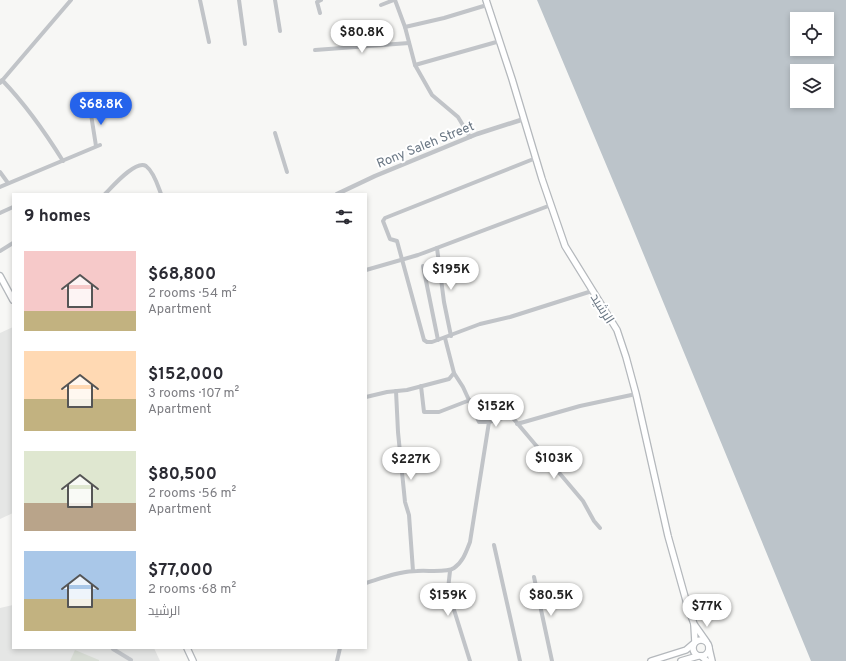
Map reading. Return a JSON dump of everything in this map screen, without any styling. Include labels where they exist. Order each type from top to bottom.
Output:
[{"type":"main road","name":"الرشيد","points":[[487,2],[565,246],[592,292],[617,330],[636,394],[668,536],[687,604],[694,624],[706,641]]},
{"type":"main road","points":[[0,276],[12,298]]},
{"type":"main road","name":"الرشيد","points":[[694,624],[694,643]]},
{"type":"main road","points":[[651,661],[686,650],[700,640],[706,641],[712,661]]},
{"type":"main road","points":[[694,643],[693,650],[699,656],[708,661]]},
{"type":"main road","points":[[681,661],[708,653],[709,648]]},
{"type":"main road","points":[[187,649],[193,661]]},
{"type":"street","points":[[63,161],[38,121],[19,97],[1,81],[71,0]]},
{"type":"street","points":[[200,0],[209,42]]},
{"type":"street","points":[[239,0],[245,44]]},
{"type":"street","points":[[275,0],[280,31]]},
{"type":"street","points":[[320,13],[317,2],[321,0]]},
{"type":"street","points":[[381,5],[394,0],[405,27],[415,65],[432,95],[458,117],[470,137]]},
{"type":"street","points":[[405,27],[444,18],[487,2]]},
{"type":"street","points":[[415,65],[500,41]]},
{"type":"street","points":[[315,50],[409,43]]},
{"type":"street","points":[[0,187],[98,146],[90,108]]},
{"type":"street","name":"Rony Saleh Street","points":[[339,193],[375,176],[470,137],[524,119]]},
{"type":"street","points":[[275,133],[287,172]]},
{"type":"street","points":[[536,158],[385,218],[383,221],[390,239],[397,240],[424,340],[427,342],[432,342],[480,324],[510,317],[592,292]]},
{"type":"street","points":[[106,193],[133,167],[141,164],[147,167],[151,172],[161,193]]},
{"type":"street","points":[[0,172],[8,183]]},
{"type":"street","points":[[367,270],[437,248],[551,205]]},
{"type":"street","points":[[0,213],[12,207]]},
{"type":"street","points":[[0,251],[12,245]]},
{"type":"street","points":[[437,248],[444,302],[451,336]]},
{"type":"street","points":[[423,266],[438,340]]},
{"type":"street","points":[[445,338],[454,373],[463,386],[479,422],[489,422],[509,416],[512,417],[583,501],[594,521],[600,528]]},
{"type":"street","points":[[367,397],[449,379],[454,373]]},
{"type":"street","points":[[421,386],[424,412],[439,412],[470,400]]},
{"type":"street","points":[[396,391],[398,432],[405,502],[409,515],[413,571]]},
{"type":"street","points":[[517,424],[580,406],[636,394]]},
{"type":"street","points":[[367,583],[413,571],[450,571],[464,558],[470,542],[489,422]]},
{"type":"street","points":[[494,545],[520,661]]},
{"type":"street","points":[[450,571],[448,589],[470,661]]},
{"type":"street","points":[[534,577],[552,661]]},
{"type":"street","points":[[113,649],[131,660]]},
{"type":"street","points":[[337,661],[340,649]]},
{"type":"shaded area","points":[[537,0],[846,0],[846,661],[811,661]]},
{"type":"shaded area","points":[[12,327],[12,513],[0,519],[0,333]]},
{"type":"shaded area","points":[[12,605],[12,649],[154,649],[160,661],[0,661],[0,608]]},
{"type":"shaded area","points":[[75,650],[99,660],[99,661],[70,661]]}]
